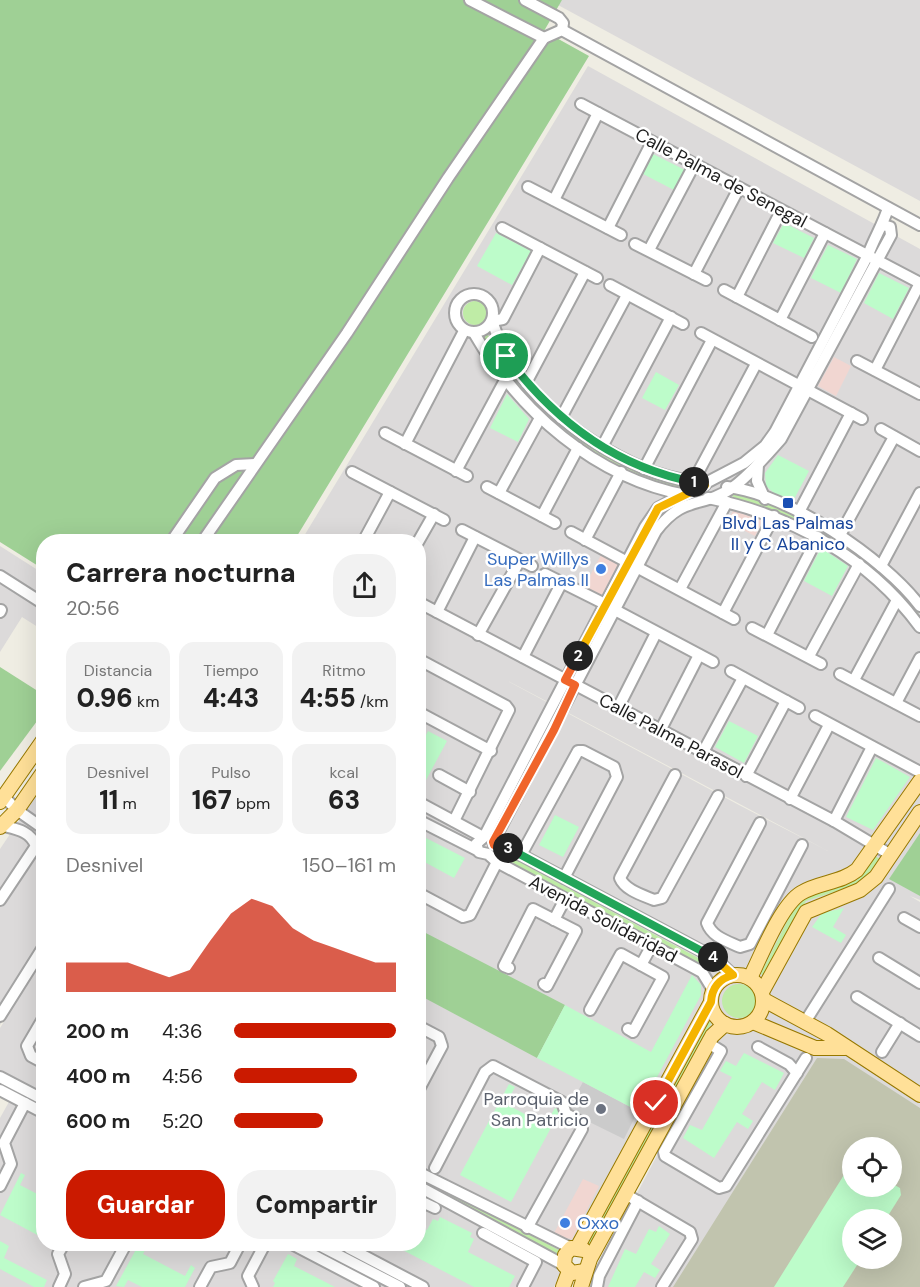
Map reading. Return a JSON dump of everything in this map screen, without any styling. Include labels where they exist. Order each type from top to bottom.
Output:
[{"type":"main road","points":[[2,799],[36,750]]},
{"type":"main road","points":[[750,978],[793,899],[808,889],[850,875],[874,847],[920,781]]},
{"type":"main road","points":[[0,826],[22,814],[36,787]]},
{"type":"main road","points":[[712,996],[715,1015],[725,1024],[739,1027],[753,1022],[761,1012],[763,996],[806,912],[867,886],[920,812]]},
{"type":"main road","points":[[562,1287],[566,1268],[565,1255],[574,1248],[712,996],[725,977],[733,975],[750,978],[763,996],[920,1095]]},
{"type":"main road","points":[[753,1022],[815,1048],[845,1048]]},
{"type":"main road","points":[[581,1287],[588,1265],[634,1198],[725,1024]]},
{"type":"main road","points":[[574,1248],[587,1252],[588,1265]]},
{"type":"main road","points":[[566,1268],[576,1274],[588,1265]]},
{"type":"street","points":[[470,0],[544,38]]},
{"type":"street","points":[[525,0],[559,18],[563,23],[562,30]]},
{"type":"street","points":[[207,534],[347,333],[448,178],[544,38],[562,30]]},
{"type":"street","points":[[562,30],[920,225]]},
{"type":"street","name":"Calle Palma de Senegal","points":[[581,104],[920,283]]},
{"type":"street","points":[[554,200],[598,113]]},
{"type":"street","points":[[608,228],[652,142]]},
{"type":"street","points":[[648,250],[694,165]]},
{"type":"street","points":[[528,187],[621,235]]},
{"type":"street","points":[[694,274],[739,188]]},
{"type":"street","points":[[658,508],[744,463],[765,446],[873,258],[891,235],[890,227],[883,225],[888,208]]},
{"type":"street","points":[[737,297],[781,211]]},
{"type":"street","points":[[502,228],[597,278]]},
{"type":"street","points":[[780,320],[825,233]]},
{"type":"street","points":[[635,244],[706,280]]},
{"type":"street","points":[[469,332],[483,331],[492,321],[503,319],[540,248]]},
{"type":"street","points":[[632,564],[667,516],[693,501],[709,498],[733,488],[781,439],[809,391],[873,258]]},
{"type":"street","points":[[526,383],[585,272]]},
{"type":"street","points":[[875,370],[920,283]]},
{"type":"street","points":[[610,285],[683,324]]},
{"type":"street","points":[[724,290],[812,337]]},
{"type":"street","points":[[919,600],[881,566],[840,535],[799,512],[733,488],[705,485],[644,469],[602,447],[561,418],[526,383],[506,356],[492,321],[491,305],[486,299],[479,295],[464,297],[458,303],[455,318],[469,332],[505,380],[540,418],[578,448],[621,472],[654,486],[683,495],[727,502],[774,516],[818,537],[859,564],[897,600],[920,627]]},
{"type":"street","points":[[561,418],[627,295]]},
{"type":"street","points":[[602,447],[670,317]]},
{"type":"street","points":[[405,444],[469,332]]},
{"type":"street","points":[[701,333],[862,419]]},
{"type":"street","points":[[644,469],[712,340]]},
{"type":"street","points":[[857,360],[919,392]]},
{"type":"street","points":[[693,482],[706,465],[756,364]]},
{"type":"street","points":[[386,433],[461,473],[505,380]]},
{"type":"street","points":[[799,512],[851,413]]},
{"type":"street","points":[[499,493],[540,418]]},
{"type":"street","points":[[881,429],[920,451]]},
{"type":"street","points":[[840,535],[894,437]]},
{"type":"street","points":[[542,516],[578,448]]},
{"type":"street","points":[[176,534],[215,478],[236,465],[255,464]]},
{"type":"street","points":[[758,465],[757,481],[765,499]]},
{"type":"street","points":[[352,471],[439,517],[425,534]]},
{"type":"street","points":[[585,540],[621,472]]},
{"type":"street","points":[[487,844],[554,730],[570,683],[632,564],[658,508],[654,486]]},
{"type":"street","points":[[487,487],[555,522]]},
{"type":"street","points":[[367,534],[390,492]]},
{"type":"street","points":[[881,566],[920,493]]},
{"type":"street","points":[[680,589],[727,502]]},
{"type":"street","points":[[723,613],[774,516]]},
{"type":"street","points":[[462,530],[532,566]]},
{"type":"street","points":[[571,532],[734,619]]},
{"type":"street","points":[[436,612],[476,537]]},
{"type":"street","points":[[767,635],[818,537]]},
{"type":"street","points":[[478,635],[520,560]]},
{"type":"street","points":[[809,657],[859,564]]},
{"type":"street","points":[[545,574],[713,662]]},
{"type":"street","points":[[0,576],[36,599]]},
{"type":"street","points":[[523,657],[562,582]]},
{"type":"street","points":[[854,680],[897,600]]},
{"type":"street","name":"Calle Palma Parasol","points":[[426,606],[702,754],[834,821],[874,847],[891,855]]},
{"type":"street","points":[[753,628],[821,664]]},
{"type":"street","points":[[618,708],[656,633]]},
{"type":"street","points":[[660,731],[699,655]]},
{"type":"street","points":[[896,703],[920,658]]},
{"type":"street","points":[[426,663],[506,706],[509,715],[456,817]]},
{"type":"street","points":[[731,671],[799,708]]},
{"type":"street","points":[[840,674],[920,716]]},
{"type":"street","points":[[702,754],[743,678]]},
{"type":"street","points":[[746,776],[786,701]]},
{"type":"street","points":[[426,716],[491,751]]},
{"type":"street","points":[[815,716],[920,772]]},
{"type":"street","points":[[790,799],[829,725]]},
{"type":"street","points":[[834,821],[872,747]]},
{"type":"street","points":[[523,851],[573,755],[583,751],[614,767],[617,777],[566,874]]},
{"type":"street","points":[[439,775],[470,792]]},
{"type":"street","points":[[675,775],[620,878],[634,903],[662,898],[718,796]]},
{"type":"street","points":[[2,799],[36,825]]},
{"type":"street","name":"Avenida Solidaridad","points":[[426,805],[456,817],[487,844],[497,862],[562,904],[650,949],[702,972],[712,996]]},
{"type":"street","name":"Avenida Solidaridad","points":[[426,823],[487,844],[523,851],[566,874],[634,903],[720,949],[733,975]]},
{"type":"street","points":[[760,823],[707,923],[720,949],[750,944],[802,844]]},
{"type":"street","points":[[0,826],[20,829],[36,842]]},
{"type":"street","points":[[0,900],[36,853]]},
{"type":"street","points":[[426,897],[463,917],[470,915],[497,862]]},
{"type":"street","points":[[805,1022],[889,889]]},
{"type":"street","points":[[554,920],[562,904]]},
{"type":"street","points":[[509,968],[504,966],[534,907],[554,920],[578,927],[548,986],[544,984]]},
{"type":"street","points":[[904,918],[920,927]]},
{"type":"street","points":[[641,965],[650,949]]},
{"type":"street","points":[[590,1010],[622,952],[641,965],[665,974],[633,1032],[628,1029]]},
{"type":"street","points":[[879,958],[920,983]]},
{"type":"street","points":[[0,1016],[36,959]]},
{"type":"street","points":[[857,998],[920,1036]]},
{"type":"street","points":[[882,1052],[900,1023]]},
{"type":"street","points":[[426,1030],[439,1037],[442,1046],[426,1076]]},
{"type":"street","points":[[36,1031],[27,1046],[31,1056],[36,1059]]},
{"type":"street","points":[[712,1046],[721,1052],[664,1152],[668,1159],[720,1188],[726,1186],[806,1058]]},
{"type":"street","points":[[758,1047],[789,1064],[797,1073]]},
{"type":"street","points":[[435,1168],[491,1061],[562,1102],[566,1114],[579,1121],[582,1129],[528,1225]]},
{"type":"street","points":[[0,1077],[36,1096]]},
{"type":"street","points":[[0,1090],[23,1107],[36,1111]]},
{"type":"street","points":[[0,1186],[11,1164],[4,1143],[23,1107]]},
{"type":"street","points":[[426,1176],[574,1248]]},
{"type":"street","points":[[426,1191],[538,1259]]},
{"type":"street","points":[[597,1287],[599,1276],[634,1198],[690,1232],[692,1239],[662,1287]]},
{"type":"street","points":[[426,1204],[435,1208]]},
{"type":"street","points":[[483,1233],[538,1259],[566,1268]]},
{"type":"street","points":[[59,1287],[65,1274],[58,1254],[60,1251]]},
{"type":"street","points":[[84,1287],[106,1281],[122,1251]]},
{"type":"street","points":[[200,1287],[211,1267],[230,1263],[236,1251]]},
{"type":"street","points":[[253,1287],[248,1276],[261,1251]]},
{"type":"street","points":[[316,1251],[374,1287]]},
{"type":"street","points":[[331,1251],[400,1287]]},
{"type":"street","points":[[355,1251],[423,1287]]},
{"type":"street","points":[[523,1287],[538,1259]]},
{"type":"shaded area","points":[[562,0],[920,0],[920,201],[558,5]]},
{"type":"shaded area","points":[[588,66],[920,249],[920,900],[910,896],[920,902],[920,1287],[592,1287],[594,1275],[671,1129],[642,1114],[554,1287],[0,1287],[0,1118],[20,1082],[0,1072],[0,1028],[36,971],[36,1251],[426,1251],[426,534],[305,534]],"holes":[[[504,679],[548,702],[828,851],[739,805]]]},
{"type":"shaded area","points":[[834,357],[851,366],[836,396],[818,386]]},
{"type":"shaded area","points":[[733,511],[763,520],[755,536],[727,522]]},
{"type":"shaded area","points":[[0,546],[36,569],[36,626],[22,617],[0,652]]},
{"type":"shaded area","points":[[601,555],[619,564],[602,596],[584,587]]},
{"type":"shaded area","points":[[36,795],[36,967],[0,1025],[0,849]]},
{"type":"shaded area","points":[[817,1058],[844,1059],[920,1108],[920,1287],[673,1287]]},
{"type":"shaded area","name":"Parroquia de San Patricio","points":[[583,1082],[638,1111],[624,1139],[569,1112],[569,1107]]},
{"type":"shaded area","points":[[583,1179],[599,1186],[572,1239],[564,1238],[554,1233]]},
{"type":"green space","points":[[0,0],[562,0],[544,31],[589,56],[298,534],[36,534],[36,565],[0,542]]},
{"type":"green space","points":[[653,154],[685,170],[674,190],[643,174]]},
{"type":"green space","points":[[784,223],[814,238],[804,258],[773,243]]},
{"type":"green space","points":[[496,233],[531,251],[512,285],[477,266]]},
{"type":"green space","points":[[828,245],[857,259],[841,293],[811,278]]},
{"type":"green space","points":[[879,273],[909,288],[893,319],[864,303]]},
{"type":"green space","points":[[475,301],[484,304],[487,313],[484,322],[475,325],[466,322],[463,313],[466,304]]},
{"type":"green space","points":[[483,333],[488,335],[523,387],[634,469],[684,488],[669,487],[644,477],[595,452],[573,437],[552,420],[515,381],[482,337]]},
{"type":"green space","points":[[656,372],[679,385],[665,410],[642,398]]},
{"type":"green space","points":[[507,394],[529,419],[518,442],[490,428]]},
{"type":"green space","points":[[778,455],[809,471],[793,501],[775,494],[766,486],[765,473]]},
{"type":"green space","points":[[729,494],[737,494],[795,514],[846,545],[904,593],[916,608],[920,620],[877,576],[831,540],[794,519],[743,502]]},
{"type":"green space","points":[[821,548],[848,566],[832,596],[804,581]]},
{"type":"green space","points":[[0,667],[36,690],[36,722],[0,771]]},
{"type":"green space","points":[[729,721],[758,736],[744,763],[715,747]]},
{"type":"green space","points":[[428,731],[447,741],[426,780],[426,735]]},
{"type":"green space","points":[[876,758],[910,777],[873,830],[846,817]]},
{"type":"green space","points":[[555,815],[579,827],[563,857],[539,845]]},
{"type":"green space","points":[[920,833],[920,896],[889,879]]},
{"type":"green space","points":[[426,838],[465,858],[454,878],[426,863]]},
{"type":"green space","points":[[503,853],[718,970],[715,972],[501,857]]},
{"type":"green space","points":[[875,856],[880,859],[861,883],[806,901],[766,975],[762,976],[761,973],[797,902],[811,892],[857,880]]},
{"type":"green space","points":[[844,908],[833,927],[846,935],[841,943],[812,927],[822,913]]},
{"type":"green space","points":[[426,933],[565,1005],[537,1058],[426,999]]},
{"type":"green space","points":[[692,975],[701,985],[701,995],[656,1079],[644,1082],[636,1097],[640,1107],[638,1111],[537,1058],[565,1005],[651,1052]]},
{"type":"green space","points":[[739,984],[751,989],[756,1001],[751,1013],[739,1018],[727,1013],[722,1001],[727,989]]},
{"type":"green space","points":[[709,1020],[711,1024],[589,1251],[585,1247]]},
{"type":"green space","points":[[744,1053],[784,1073],[775,1090],[762,1082],[742,1114],[753,1121],[748,1129],[737,1122],[714,1158],[683,1138],[690,1125],[702,1130],[732,1077],[720,1071],[726,1061],[736,1066]]},
{"type":"green space","points":[[509,1084],[515,1087],[506,1104],[545,1125],[555,1108],[560,1111],[511,1202],[460,1175]]},
{"type":"green space","points":[[21,1173],[25,1175],[20,1185],[36,1193],[36,1234],[0,1215]]},
{"type":"green space","points":[[842,1178],[842,1197],[900,1197],[892,1209],[842,1209],[842,1269],[855,1269],[843,1287],[774,1287]]},
{"type":"green space","points":[[426,1181],[559,1250],[560,1255],[554,1254],[426,1186]]},
{"type":"green space","points":[[440,1217],[472,1233],[470,1237],[474,1239],[468,1252],[515,1276],[509,1287],[474,1287],[405,1251],[426,1251],[426,1230],[433,1219],[438,1221]]},
{"type":"green space","points":[[659,1226],[670,1234],[651,1264],[660,1270],[655,1278],[644,1272],[635,1287],[608,1287],[625,1249],[636,1254],[649,1229],[656,1232]]},
{"type":"green space","points":[[0,1241],[9,1246],[4,1258],[47,1280],[44,1287],[34,1287],[0,1269]]},
{"type":"green space","points":[[135,1251],[144,1251],[143,1254],[185,1276],[191,1265],[195,1268],[185,1287],[142,1287],[128,1280],[124,1287],[116,1286]]},
{"type":"green space","points":[[288,1254],[297,1259],[294,1266],[335,1287],[273,1287],[275,1283],[273,1281]]},
{"type":"place","name":"Blvd Las Palmas II y C Abanico","points":[[788,503]]},
{"type":"place","name":"Super Willys Las Palmas II","points":[[601,569]]},
{"type":"place","name":"Parroquia de San Patricio","points":[[601,1109]]},
{"type":"place","name":"Oxxo","points":[[565,1223]]},
{"type":"route","points":[[506,356],[542,401],[561,418],[602,447],[644,469],[705,485],[658,508],[645,527],[565,680],[575,685],[554,730],[493,842],[494,845],[521,855],[715,958],[733,975],[718,982],[713,990],[711,1002],[656,1103]]}]
